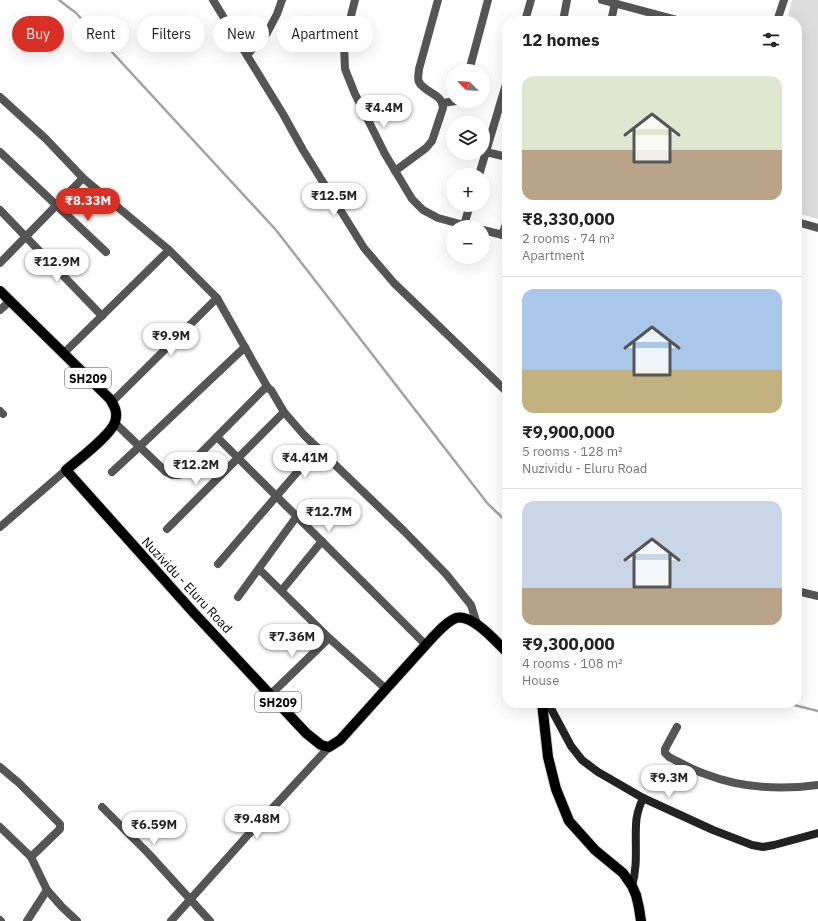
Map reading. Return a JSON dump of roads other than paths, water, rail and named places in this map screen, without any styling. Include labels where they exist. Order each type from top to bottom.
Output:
[{"type":"main road","name":"SH209","points":[[0,291],[112,402],[115,406],[115,423]]},
{"type":"main road","points":[[66,470],[102,439],[115,423]]},
{"type":"main road","name":"Nuzividu - Eluru Road","points":[[66,470],[193,612],[306,733],[321,745],[330,747]]},
{"type":"main road","points":[[330,747],[340,740],[426,645],[447,624],[457,618],[468,619],[477,624],[502,647]]},
{"type":"main road","points":[[543,708],[550,763],[556,789],[570,821],[595,850],[623,873],[632,886],[639,908],[640,921]]},
{"type":"main road","points":[[551,708],[571,746],[582,760],[598,772],[643,798],[733,839],[752,845],[763,847],[818,833]]},
{"type":"main road","points":[[632,886],[636,872],[636,824],[638,810],[643,798]]},
{"type":"street","points":[[213,0],[364,248],[394,283],[502,387]]},
{"type":"street","points":[[247,55],[267,33],[277,14],[282,0]]},
{"type":"street","points":[[355,0],[344,43],[345,69],[355,94],[385,154],[412,199],[423,210],[438,218],[446,220]]},
{"type":"street","points":[[438,0],[418,77],[420,82],[443,103]]},
{"type":"street","points":[[471,64],[488,0]]},
{"type":"street","points":[[527,16],[532,0]]},
{"type":"street","points":[[563,16],[567,0]]},
{"type":"street","points":[[602,0],[663,16]]},
{"type":"street","points":[[779,16],[784,0]]},
{"type":"street","points":[[612,16],[615,3]]},
{"type":"street","points":[[0,96],[46,139],[83,178],[169,250],[217,298],[268,388],[271,390],[284,412],[304,434],[446,574],[471,605],[477,624]]},
{"type":"street","points":[[490,138],[502,97]]},
{"type":"street","points":[[395,171],[426,148],[432,141],[443,108],[443,103]]},
{"type":"street","points":[[0,152],[106,252]]},
{"type":"street","points":[[490,153],[502,156]]},
{"type":"street","points":[[0,263],[83,178]]},
{"type":"street","points":[[0,210],[102,316]]},
{"type":"street","points":[[802,223],[818,228]]},
{"type":"street","points":[[490,232],[502,235]]},
{"type":"street","points":[[63,354],[169,250]]},
{"type":"street","points":[[112,402],[217,298]]},
{"type":"street","points":[[0,310],[10,301]]},
{"type":"street","points":[[112,472],[244,347]]},
{"type":"street","points":[[115,423],[166,472],[175,476],[179,475],[264,389],[268,388]]},
{"type":"street","points":[[167,528],[284,412]]},
{"type":"street","points":[[217,437],[426,645]]},
{"type":"street","points":[[218,564],[318,448]]},
{"type":"street","points":[[0,527],[66,470]]},
{"type":"street","points":[[238,597],[297,516]]},
{"type":"street","points":[[282,590],[322,541]]},
{"type":"street","points":[[259,569],[282,590],[328,638],[386,689]]},
{"type":"street","points":[[802,592],[818,596]]},
{"type":"street","points":[[271,694],[328,638]]},
{"type":"street","points":[[677,727],[665,749],[665,753],[669,757],[704,774],[721,780],[742,784],[795,788],[818,785]]},
{"type":"street","points":[[171,921],[330,747]]},
{"type":"street","points":[[0,767],[19,783],[60,824],[60,829],[31,857]]},
{"type":"street","points":[[102,807],[148,853],[210,921]]},
{"type":"street","points":[[0,827],[31,857],[47,890],[77,921]]},
{"type":"street","points":[[27,921],[47,890]]},
{"type":"waterway","points":[[59,0],[76,13],[276,230],[488,504],[502,517]]},
{"type":"waterway","points":[[802,707],[818,711]]}]
